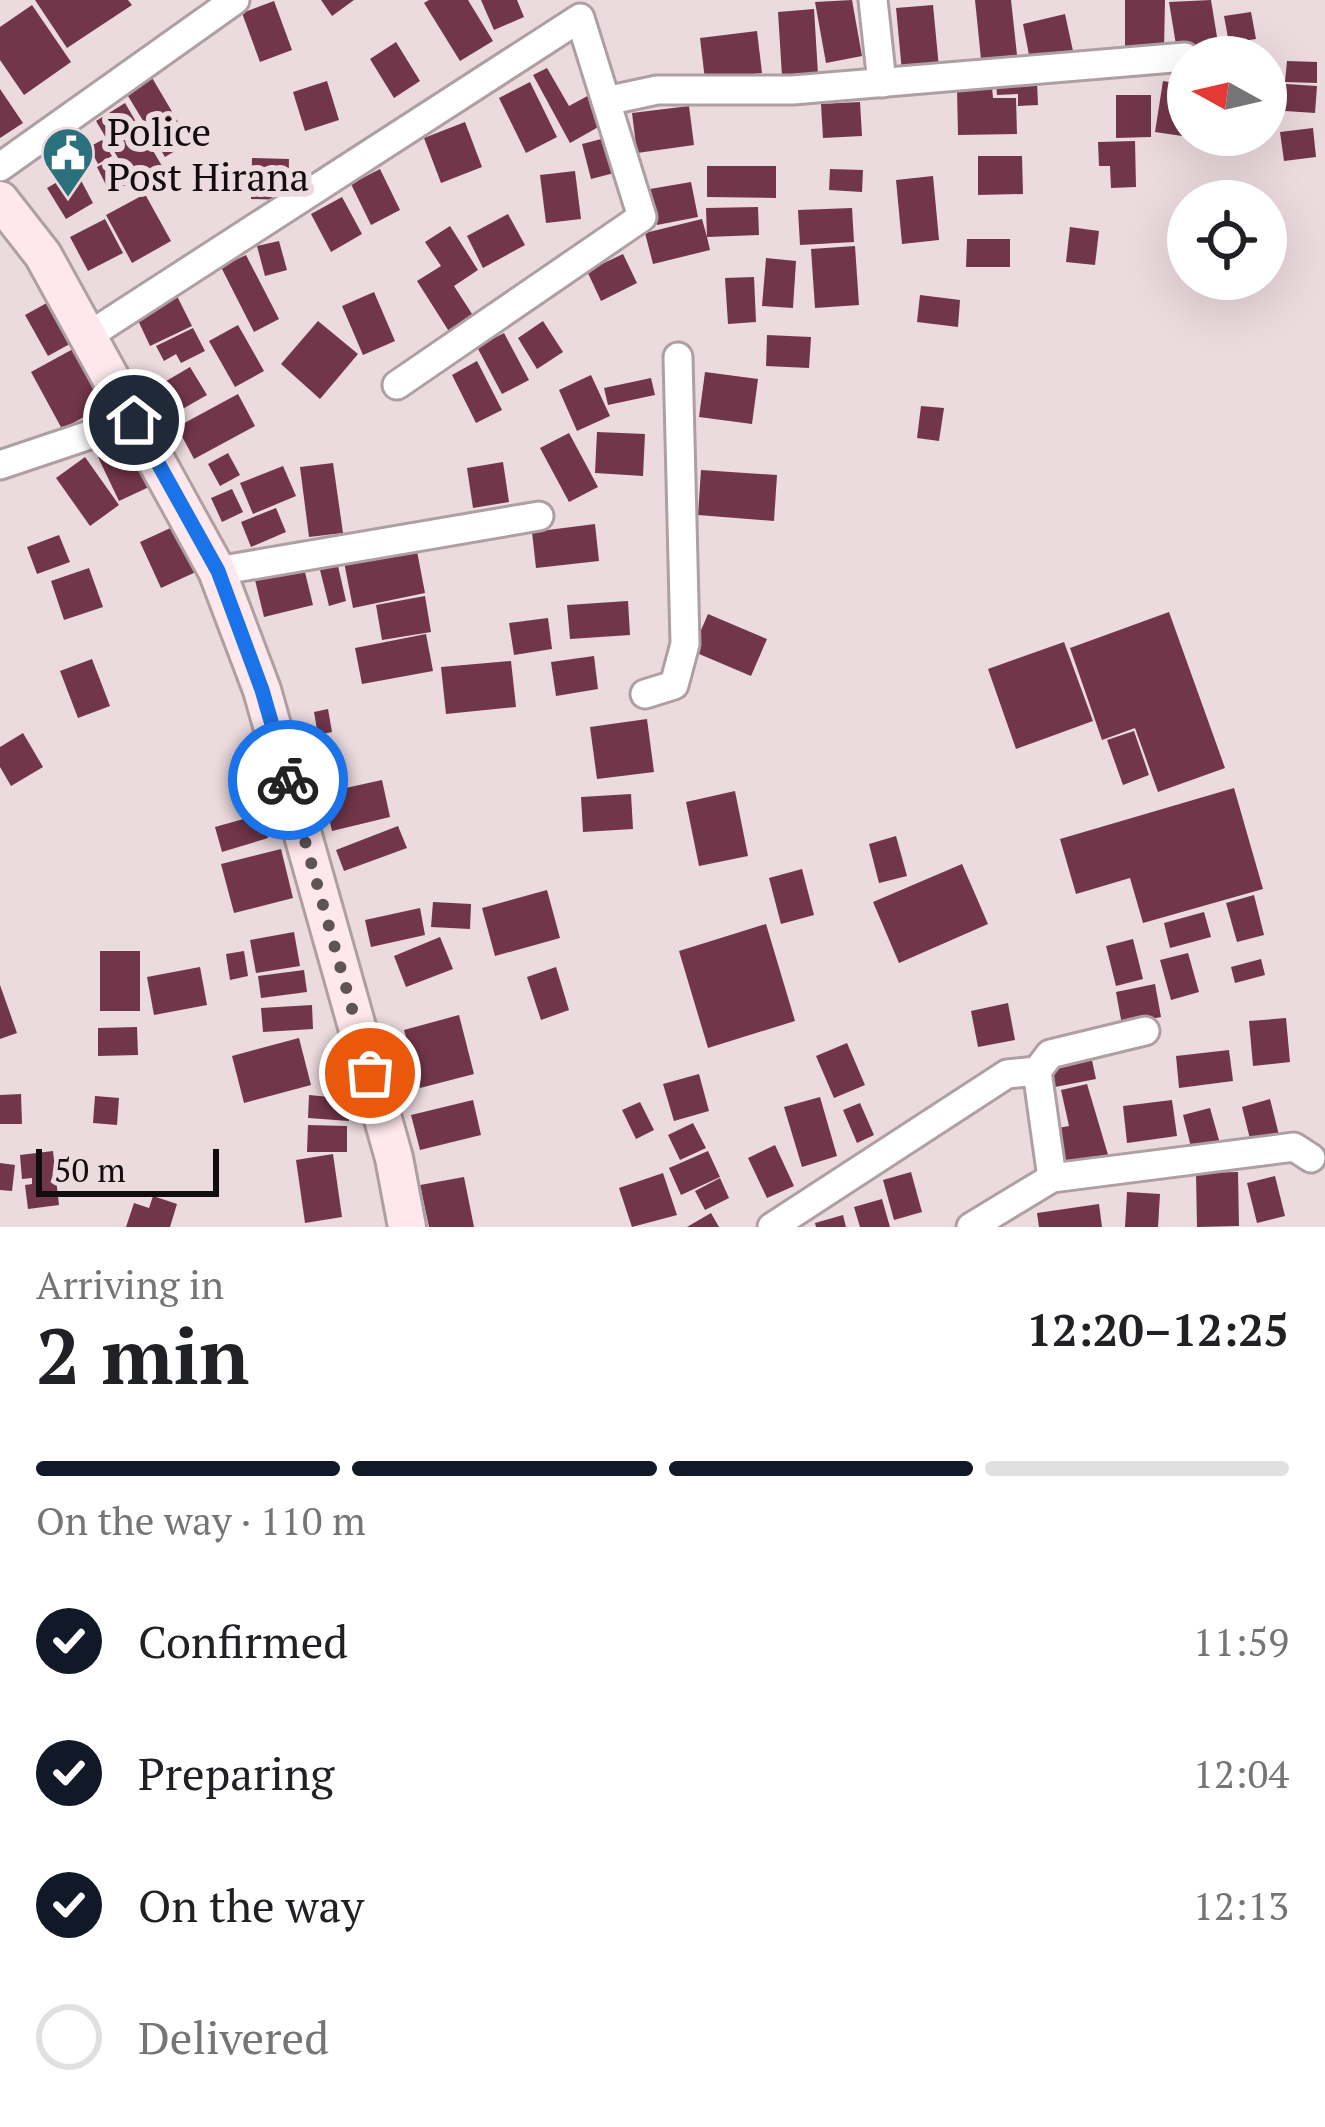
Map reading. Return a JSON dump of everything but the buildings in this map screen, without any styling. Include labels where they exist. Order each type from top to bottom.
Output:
[{"type":"street","points":[[0,166],[235,0]]},
{"type":"street","points":[[873,0],[882,82]]},
{"type":"street","points":[[88,336],[580,17],[642,217],[397,385]]},
{"type":"street","points":[[606,101],[657,90],[793,90],[1167,58]]},
{"type":"street","points":[[0,200],[43,255],[218,571],[262,690],[394,1158],[407,1227]]},
{"type":"street","points":[[645,694],[674,685],[685,644],[678,358]]},
{"type":"street","points":[[0,465],[134,420]]},
{"type":"street","points":[[218,571],[539,517]]},
{"type":"street","points":[[1052,1178],[1037,1071],[1050,1054],[1145,1031]]},
{"type":"street","points":[[772,1227],[1006,1074],[1037,1071]]},
{"type":"street","points":[[971,1227],[1052,1178],[1294,1147],[1311,1158]]},
{"type":"way so far","points":[[288,780],[370,1073]]},
{"type":"place","name":"Police Post Hirana","points":[[68,199]]},
{"type":"route","points":[[134,420],[218,571],[262,690],[288,780]]}]
